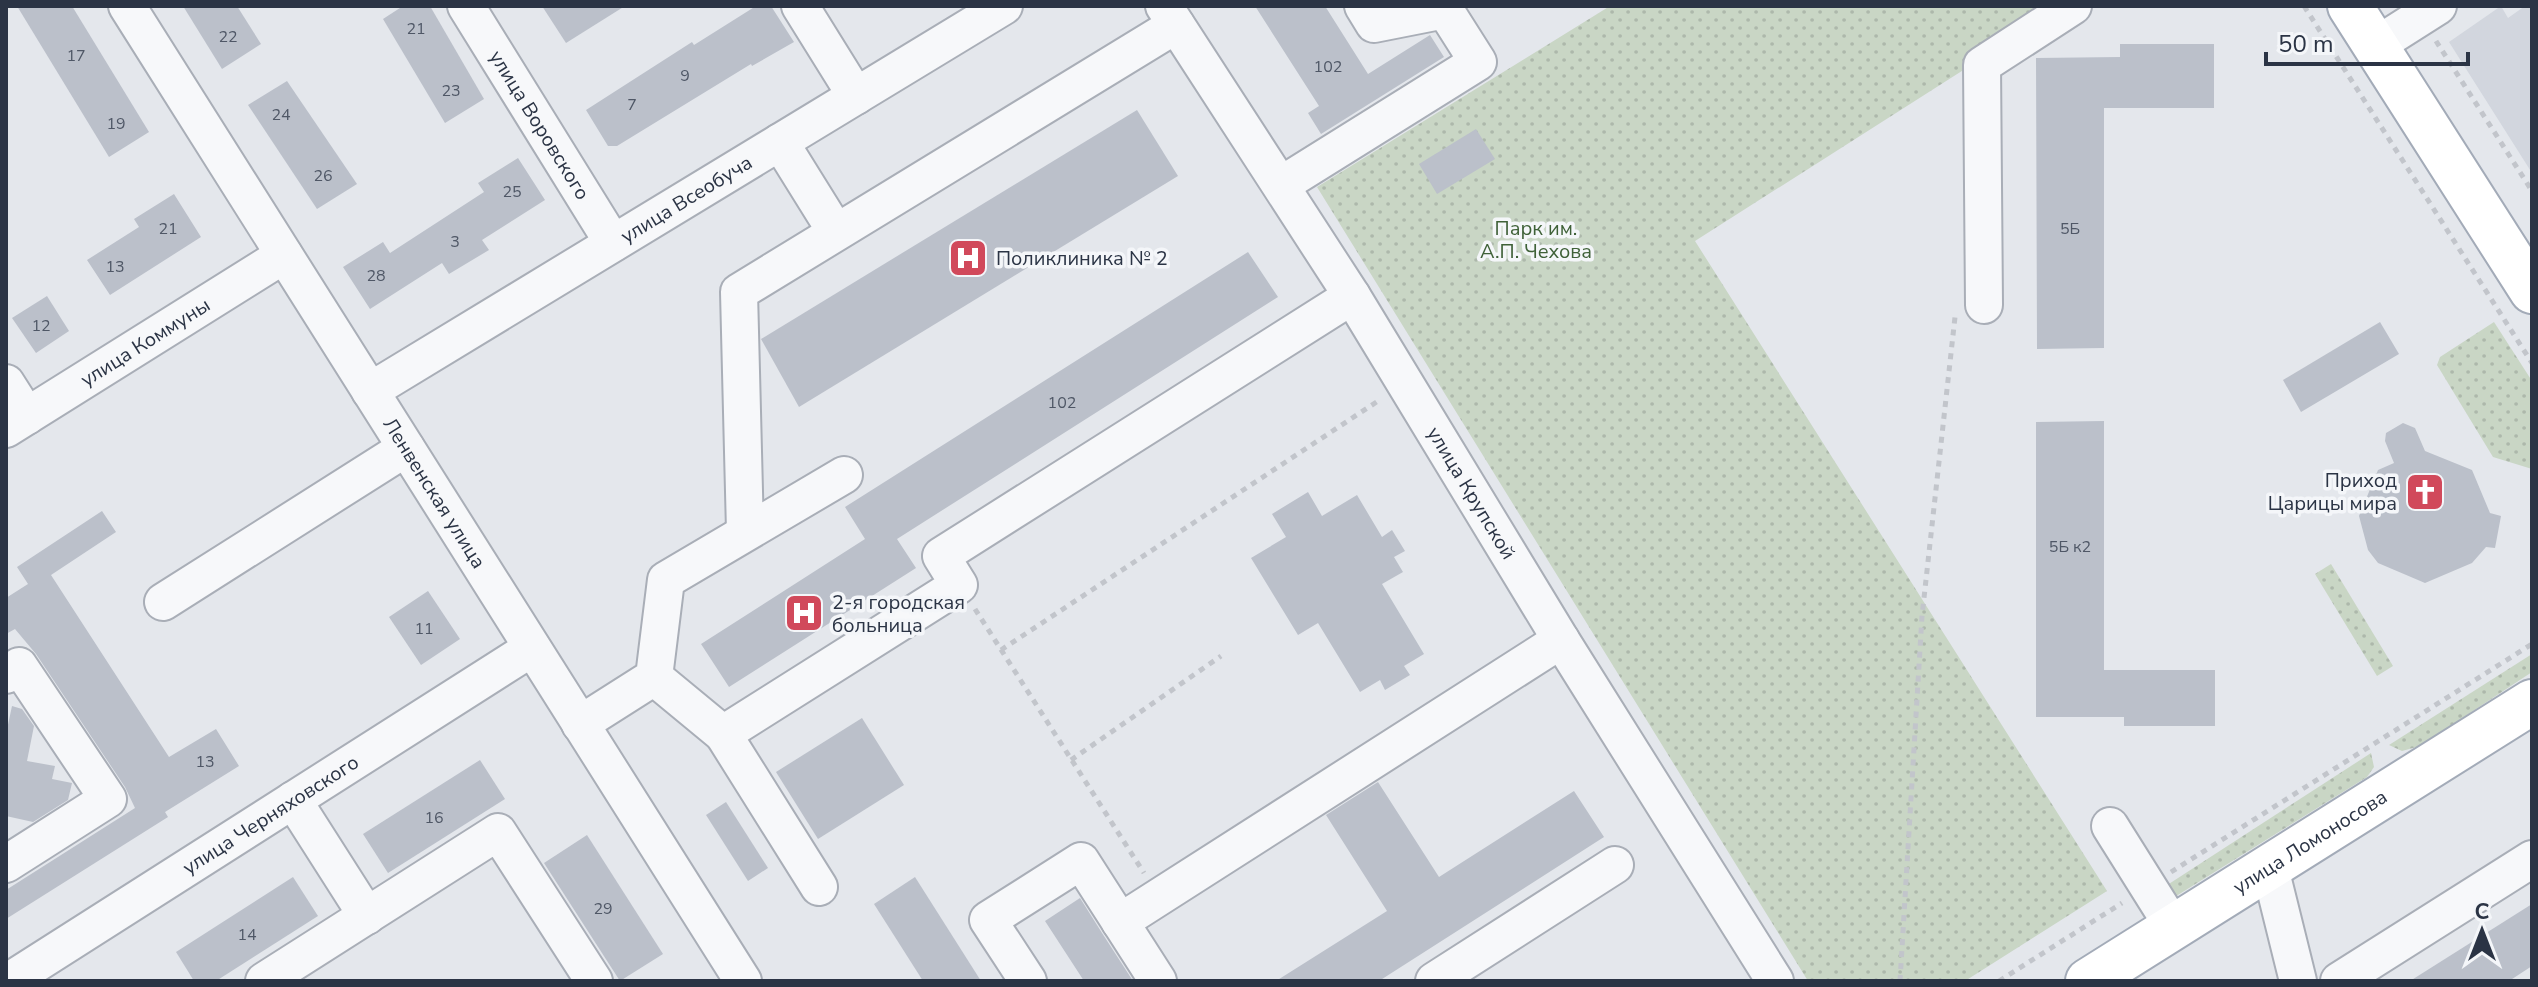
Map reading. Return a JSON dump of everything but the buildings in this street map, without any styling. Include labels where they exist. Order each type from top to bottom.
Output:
[{"type":"main road","points":[[2350,6],[2532,291]]},
{"type":"main road","name":"улица Ломоносова","points":[[2088,981],[2532,702]]},
{"type":"street","name":"Ленвенская улица","points":[[127,6],[743,981]]},
{"type":"street","name":"улица Воровского","points":[[466,6],[613,243]]},
{"type":"street","points":[[800,6],[856,96]]},
{"type":"street","name":"улица Всеобуча","points":[[370,391],[1004,6]]},
{"type":"street","points":[[1281,185],[1478,62],[1445,10],[1374,24],[1363,6]]},
{"type":"street","points":[[1970,307],[1982,65],[2073,6]]},
{"type":"street","points":[[2375,46],[2430,12]]},
{"type":"street","points":[[745,531],[739,292],[1170,16]]},
{"type":"street","name":"улица Крупской","points":[[1170,16],[1352,296],[1561,640],[1775,981]]},
{"type":"street","points":[[780,142],[836,232]]},
{"type":"street","name":"улица Коммуны","points":[[16,422],[284,255]]},
{"type":"street","points":[[723,734],[959,585],[941,556],[1352,296]]},
{"type":"street","points":[[6,383],[16,422]]},
{"type":"street","points":[[163,602],[406,448]]},
{"type":"street","points":[[654,677],[666,580],[844,475]]},
{"type":"street","points":[[1120,922],[1561,640]]},
{"type":"street","name":"улица Черняховского","points":[[9,981],[532,648]]},
{"type":"street","points":[[6,675],[19,666],[108,799],[6,864]]},
{"type":"street","points":[[580,724],[654,677]]},
{"type":"street","points":[[654,677],[723,734],[819,887]]},
{"type":"street","points":[[293,800],[367,916]]},
{"type":"street","points":[[2110,826],[2174,928]]},
{"type":"street","points":[[264,981],[498,832],[594,981]]},
{"type":"street","points":[[2339,981],[2532,859]]},
{"type":"street","points":[[1028,981],[988,920],[1081,861],[1158,981]]},
{"type":"street","points":[[1434,981],[1615,865]]},
{"type":"street","points":[[2270,868],[2298,981]]},
{"type":"path","points":[[2304,6],[2532,363]]},
{"type":"path","points":[[2430,12],[2532,191]]},
{"type":"path","points":[[1900,981],[1922,616],[1970,307]]},
{"type":"path","points":[[1001,650],[1405,383]]},
{"type":"path","points":[[959,585],[1159,897]]},
{"type":"path","points":[[1999,981],[2532,644]]},
{"type":"path","points":[[1071,760],[1221,656]]},
{"type":"shaded area","points":[[2501,6],[2508,18],[2525,6],[2532,6],[2532,173],[2449,42]]},
{"type":"green space","name":"Парк им. А.П. Чехова","points":[[1610,6],[2064,6],[1695,241],[2107,891],[1965,981],[1808,981],[1317,187]]},
{"type":"green space","points":[[2494,322],[2532,381],[2532,469],[2493,457],[2437,365],[2440,357]]},
{"type":"green space","points":[[2331,564],[2393,666],[2377,676],[2315,574]]},
{"type":"green space","points":[[2532,654],[2532,672],[2420,746],[2402,751],[2389,745]]},
{"type":"green space","points":[[2371,753],[2374,767],[2367,777],[2149,913],[2141,902]]},
{"type":"place","name":"Поликлиника № 2","points":[[968,258]]},
{"type":"place","name":"Приход Царицы мира","points":[[2425,492]]},
{"type":"place","name":"2-я городская больница","points":[[804,613]]}]
